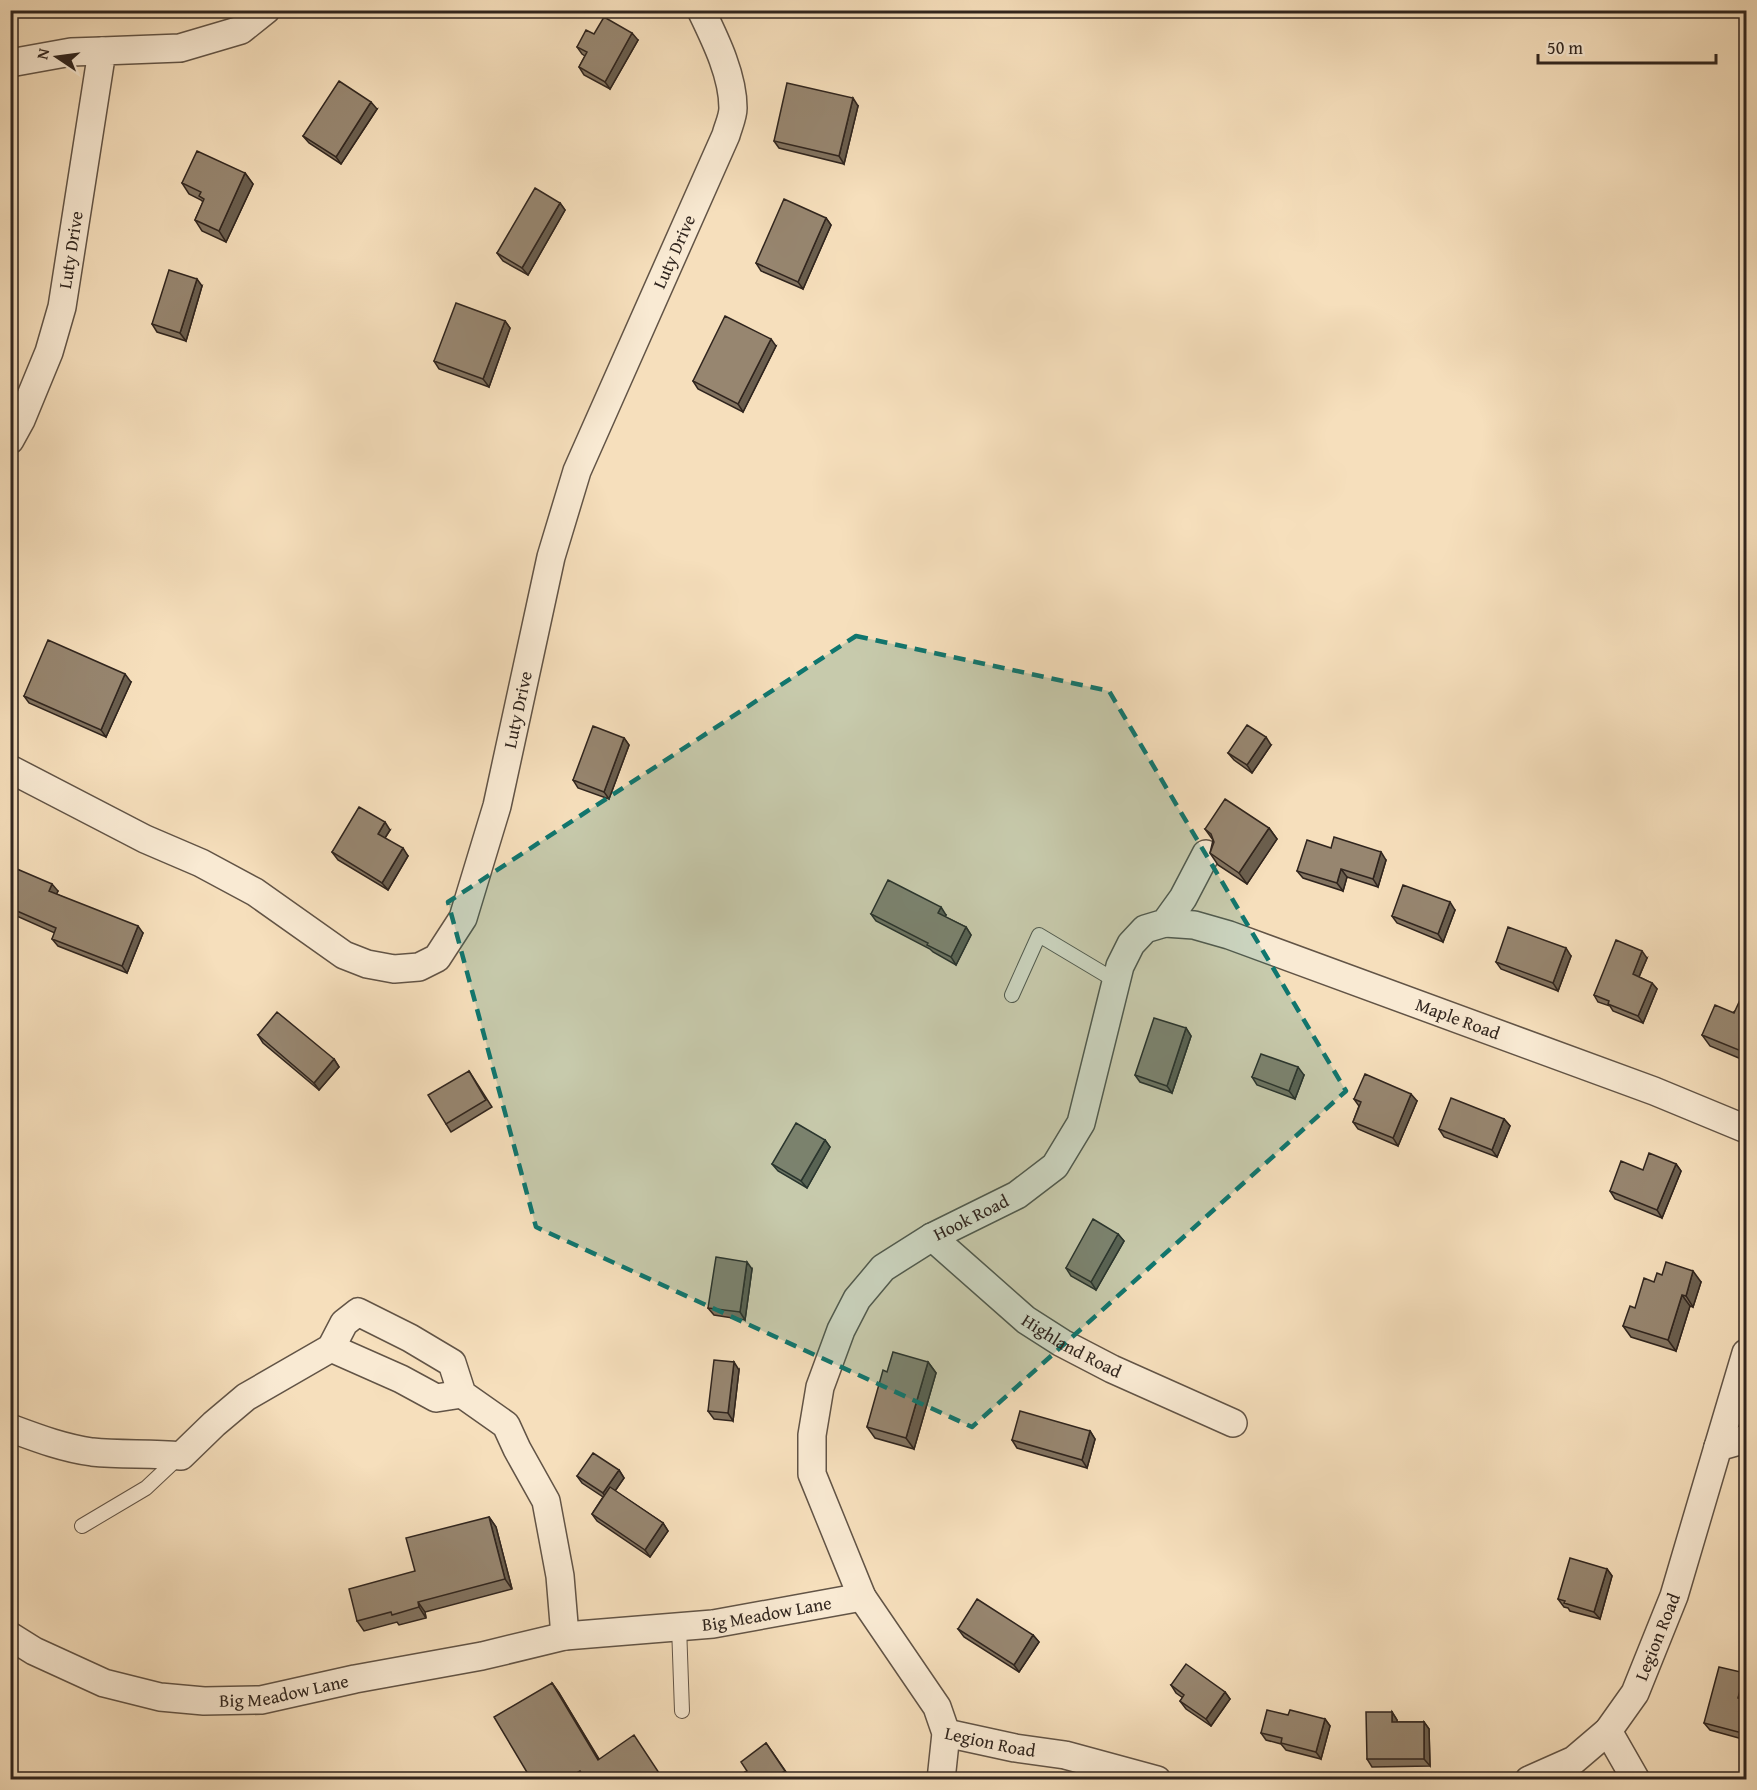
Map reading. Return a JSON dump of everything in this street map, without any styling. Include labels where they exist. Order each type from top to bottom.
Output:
[{"type":"street","points":[[10,63],[71,51],[180,48],[241,30],[266,10]]},
{"type":"street","name":"Luty Drive","points":[[10,769],[145,839],[201,863],[255,892],[344,956],[367,964],[394,969],[419,967],[437,958],[463,918],[497,806],[551,557],[577,471],[698,200],[733,109],[729,82],[714,37],[700,10]]},
{"type":"street","name":"Luty Drive","points":[[10,440],[21,420],[49,352],[62,307],[102,51]]},
{"type":"street","name":"Hook Road","points":[[862,1597],[812,1474],[812,1436],[820,1388],[841,1330],[857,1299],[883,1268],[932,1237],[1017,1195],[1054,1166],[1081,1123],[1120,966],[1131,944],[1145,929],[1165,923],[1183,898],[1206,854]]},
{"type":"street","name":"Maple Road","points":[[1165,923],[1194,925],[1229,936],[1654,1091],[1746,1129]]},
{"type":"street","name":"Highland Road","points":[[932,1237],[1026,1320],[1062,1343],[1112,1369],[1233,1423]]},
{"type":"street","points":[[10,1428],[53,1444],[93,1452],[181,1456],[246,1397],[331,1348],[344,1323],[358,1312],[410,1338],[452,1363],[462,1394],[506,1425],[546,1501],[560,1576],[565,1636]]},
{"type":"street","points":[[331,1348],[402,1379],[436,1398],[462,1394]]},
{"type":"street","name":"Legion Road","points":[[1529,1779],[1574,1760],[1608,1731],[1635,1693],[1674,1596],[1746,1353]]},
{"type":"street","points":[[1718,1447],[1746,1438]]},
{"type":"street","name":"Big Meadow Lane","points":[[11,1637],[34,1651],[104,1683],[160,1697],[204,1701],[261,1700],[355,1679],[482,1656],[565,1636],[713,1624],[862,1597]]},
{"type":"street","name":"Legion Road","points":[[862,1597],[937,1707],[946,1733],[1015,1748],[1065,1755],[1157,1779]]},
{"type":"street","points":[[1608,1731],[1636,1779]]},
{"type":"street","points":[[941,1779],[946,1733]]},
{"type":"lane","points":[[1012,995],[1039,935],[1116,981]]},
{"type":"lane","points":[[82,1526],[146,1488],[181,1456]]},
{"type":"lane","points":[[679,1626],[682,1711]]},
{"type":"highlighted area","points":[[856,636],[1109,691],[1346,1091],[972,1427],[536,1227],[448,902]]},
{"type":"building","points":[[604,17],[632,33],[605,82],[579,67],[587,52],[577,47],[586,30],[594,34]]},
{"type":"building","points":[[339,81],[371,102],[336,157],[303,136]]},
{"type":"building","points":[[787,83],[853,98],[839,156],[774,141]]},
{"type":"building","points":[[197,151],[245,173],[219,231],[195,220],[204,199],[199,196],[201,192],[182,183]]},
{"type":"building","points":[[535,188],[560,203],[522,268],[497,253]]},
{"type":"building","points":[[784,199],[826,218],[798,282],[756,263]]},
{"type":"building","points":[[169,270],[197,279],[180,333],[152,324]]},
{"type":"building","points":[[456,303],[505,321],[483,379],[434,361]]},
{"type":"building","points":[[725,316],[771,339],[738,404],[693,381]]},
{"type":"building","points":[[48,640],[125,674],[101,730],[24,696]]},
{"type":"building","points":[[1247,725],[1266,737],[1247,765],[1228,753]]},
{"type":"building","points":[[593,726],[624,738],[604,792],[573,780]]},
{"type":"building","points":[[1225,799],[1269,828],[1239,873],[1210,853],[1214,842],[1211,834],[1205,829]]},
{"type":"building","points":[[359,807],[385,822],[378,834],[403,848],[382,883],[332,852]]},
{"type":"building","points":[[1334,837],[1381,852],[1373,879],[1341,869],[1337,883],[1297,871],[1307,840],[1331,848]]},
{"type":"building","points":[[10,866],[52,884],[49,891],[138,926],[122,966],[52,939],[56,928],[10,908]]},
{"type":"building","points":[[888,880],[941,907],[938,913],[966,927],[951,957],[871,914]]},
{"type":"building","points":[[1403,885],[1450,902],[1438,934],[1392,916]]},
{"type":"building","points":[[1508,927],[1566,948],[1553,983],[1496,962]]},
{"type":"building","points":[[1616,940],[1642,951],[1633,974],[1652,983],[1638,1016],[1608,1004],[1609,1001],[1594,995]]},
{"type":"building","points":[[1740,1000],[1746,1003],[1746,1053],[1702,1035],[1715,1005],[1734,1013]]},
{"type":"building","points":[[277,1012],[334,1059],[314,1083],[258,1035]]},
{"type":"building","points":[[1154,1018],[1186,1028],[1167,1086],[1135,1075]]},
{"type":"building","points":[[1261,1054],[1298,1067],[1289,1091],[1252,1077]]},
{"type":"building","points":[[469,1071],[486,1100],[446,1124],[428,1095]]},
{"type":"building","points":[[1365,1074],[1411,1094],[1393,1138],[1353,1122],[1361,1102],[1354,1099]]},
{"type":"building","points":[[1451,1098],[1504,1119],[1492,1150],[1439,1129]]},
{"type":"building","points":[[796,1123],[825,1140],[801,1181],[772,1164]]},
{"type":"building","points":[[1649,1153],[1676,1164],[1657,1210],[1610,1191],[1621,1161],[1643,1170]]},
{"type":"building","points":[[1093,1219],[1118,1234],[1091,1282],[1066,1268]]},
{"type":"building","points":[[716,1257],[747,1262],[740,1312],[708,1308]]},
{"type":"building","points":[[1666,1262],[1693,1271],[1686,1296],[1682,1295],[1668,1340],[1623,1326],[1630,1306],[1635,1308],[1644,1278],[1654,1282],[1657,1273],[1662,1275]]},
{"type":"building","points":[[893,1352],[928,1362],[906,1438],[867,1427],[883,1370],[887,1372]]},
{"type":"building","points":[[714,1360],[734,1362],[728,1413],[708,1411]]},
{"type":"building","points":[[1020,1411],[1090,1431],[1082,1460],[1012,1440]]},
{"type":"building","points":[[593,1453],[619,1470],[603,1493],[577,1476]]},
{"type":"building","points":[[610,1487],[663,1523],[645,1550],[592,1514]]},
{"type":"building","points":[[489,1517],[505,1579],[418,1602],[419,1607],[392,1615],[391,1612],[357,1621],[349,1589],[415,1571],[406,1538]]},
{"type":"building","points":[[1570,1558],[1607,1569],[1594,1612],[1558,1599]]},
{"type":"building","points":[[977,1599],[1033,1635],[1014,1665],[958,1629]]},
{"type":"building","points":[[1186,1664],[1225,1692],[1206,1719],[1180,1701],[1184,1695],[1171,1685]]},
{"type":"building","points":[[1719,1667],[1745,1673],[1738,1698],[1746,1700],[1746,1734],[1704,1723]]},
{"type":"building","points":[[552,1683],[598,1760],[634,1735],[663,1779],[585,1779],[580,1771],[566,1779],[531,1779],[494,1717]]},
{"type":"building","points":[[1267,1710],[1288,1715],[1290,1710],[1325,1719],[1316,1752],[1281,1743],[1282,1738],[1261,1733]]},
{"type":"building","points":[[1366,1712],[1392,1712],[1392,1722],[1424,1722],[1424,1759],[1367,1759]]},
{"type":"building","points":[[766,1743],[785,1771],[772,1779],[733,1779],[747,1771],[741,1762]]}]
